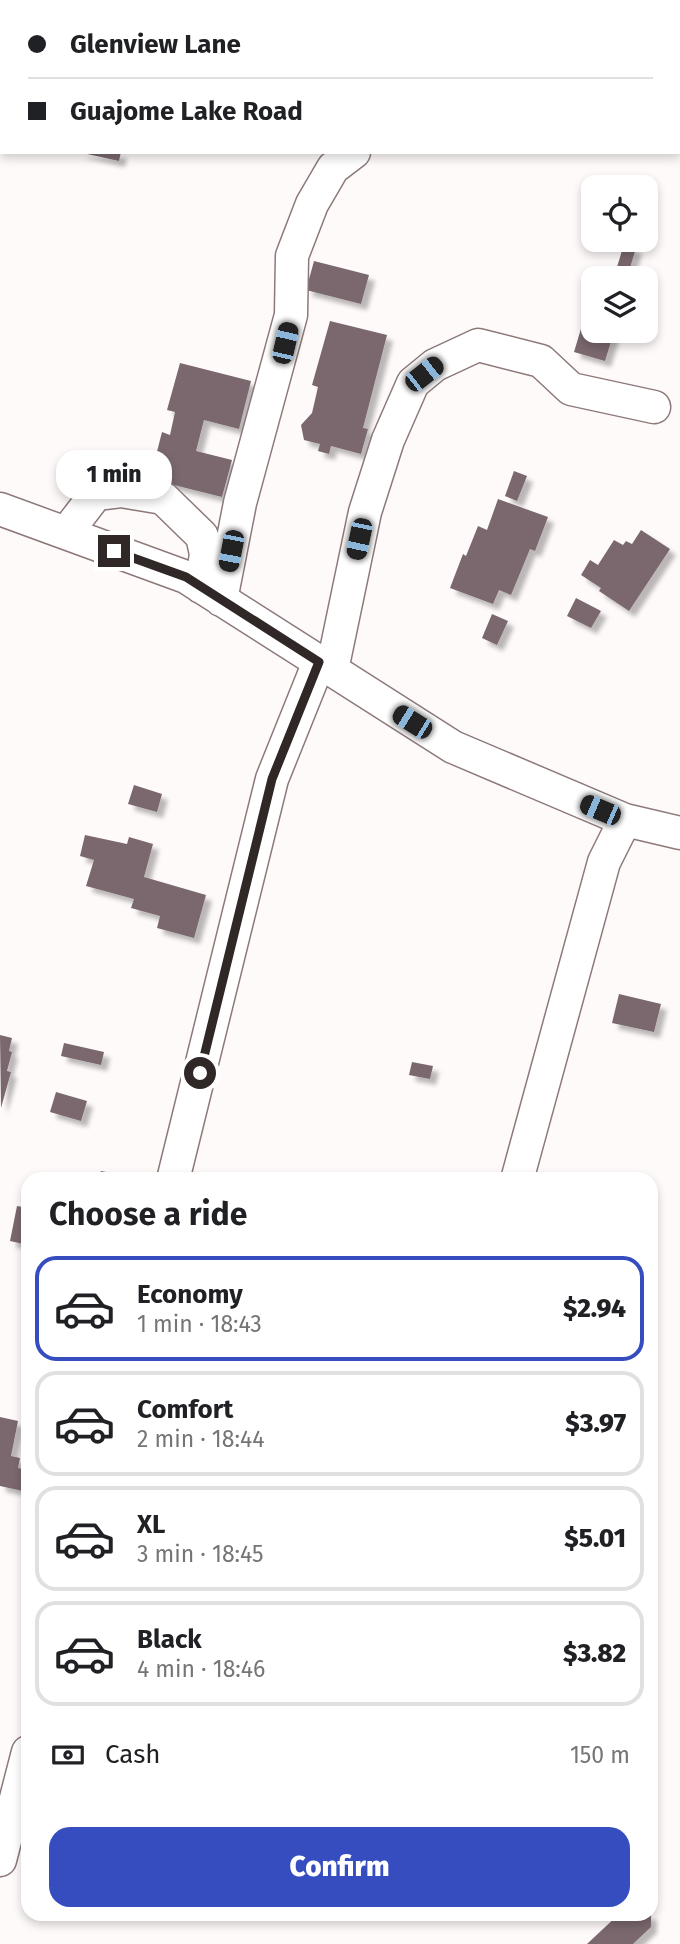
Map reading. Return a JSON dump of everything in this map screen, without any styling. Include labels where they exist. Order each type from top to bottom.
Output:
[{"type":"street","points":[[211,594],[240,503],[291,315],[292,256],[312,204],[332,168],[351,154]]},
{"type":"street","points":[[175,1172],[272,779],[326,666],[365,512],[388,440],[413,383],[435,365],[478,345],[541,360],[571,389],[654,407]]},
{"type":"street","points":[[66,533],[96,494],[121,491],[163,498],[202,536],[211,594]]},
{"type":"street","points":[[0,509],[186,577],[453,747],[625,820],[680,833]]},
{"type":"street","points":[[519,1172],[604,862],[625,820]]},
{"type":"street","points":[[0,1860],[21,1779]]},
{"type":"building","points":[[87,154],[121,154],[119,161]]},
{"type":"building","points":[[622,252],[635,252],[631,266],[617,266]]},
{"type":"building","points":[[314,261],[369,275],[361,304],[306,290]]},
{"type":"building","points":[[330,321],[387,335],[363,428],[368,429],[361,454],[331,446],[329,454],[318,451],[320,444],[304,440],[301,425],[312,413],[318,387],[312,385]]},
{"type":"building","points":[[581,329],[581,343],[611,343],[605,361],[574,352]]},
{"type":"building","points":[[180,363],[251,381],[239,429],[204,420],[196,451],[232,460],[222,497],[150,479],[162,432],[170,435],[175,412],[167,410]]},
{"type":"building","points":[[514,471],[527,476],[517,501],[505,496]]},
{"type":"building","points":[[498,499],[548,517],[535,551],[530,549],[511,595],[499,590],[493,604],[450,588],[463,554],[466,556],[478,526],[487,530]]},
{"type":"building","points":[[641,530],[670,549],[629,611],[581,575],[590,560],[598,565],[614,540],[623,545],[626,541],[632,544]]},
{"type":"building","points":[[576,598],[601,611],[591,628],[567,616]]},
{"type":"building","points":[[492,614],[508,621],[497,645],[482,638]]},
{"type":"building","points":[[134,785],[162,794],[157,812],[128,804]]},
{"type":"building","points":[[85,835],[127,844],[129,837],[153,844],[144,877],[206,895],[194,938],[157,928],[160,916],[131,908],[134,899],[86,886],[94,860],[80,856]]},
{"type":"building","points":[[619,994],[661,1004],[654,1032],[612,1023]]},
{"type":"building","points":[[0,1035],[12,1038],[7,1071],[11,1072],[1,1108]]},
{"type":"building","points":[[64,1043],[104,1052],[101,1065],[61,1056]]},
{"type":"building","points":[[412,1062],[433,1066],[430,1079],[409,1075]]},
{"type":"building","points":[[56,1092],[87,1101],[81,1121],[50,1112]]},
{"type":"building","points":[[17,1206],[21,1207],[21,1243],[10,1241]]},
{"type":"building","points":[[0,1417],[18,1421],[11,1456],[20,1458],[18,1468],[21,1469],[21,1491],[0,1486]]},
{"type":"building","points":[[612,1921],[651,1921],[651,1927],[633,1944],[587,1944]]},
{"type":"route","points":[[114,551],[186,577],[319,662],[272,779],[200,1073]]}]
